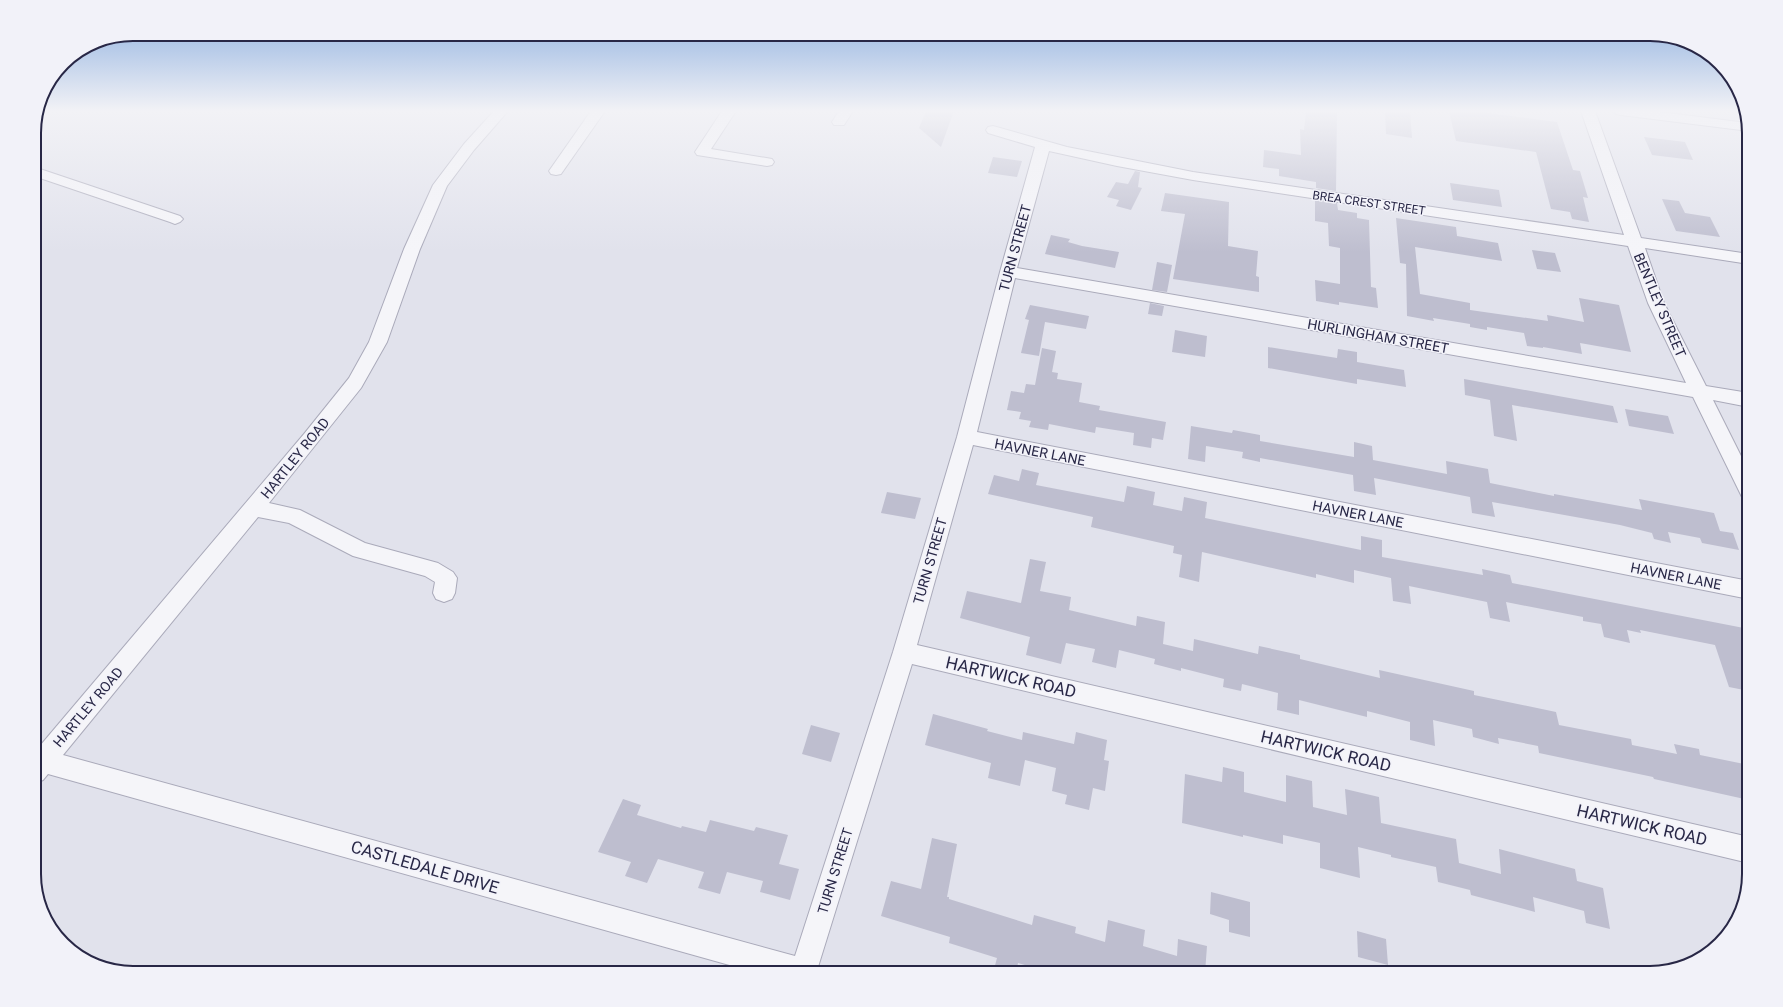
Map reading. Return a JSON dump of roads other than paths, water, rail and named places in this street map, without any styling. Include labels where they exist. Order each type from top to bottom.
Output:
[{"type":"street","name":"HARTLEY ROAD","points":[[41,764],[311,439],[355,383],[378,342],[412,249],[440,185],[461,158]]},
{"type":"street","points":[[556,170],[565,158]]},
{"type":"street","points":[[741,158],[767,162]]},
{"type":"street","name":"TURN STREET","points":[[807,966],[904,652],[966,437],[1008,272],[1039,158]]},
{"type":"street","name":"BREA CREST STREET","points":[[1103,158],[1201,178],[1742,258]]},
{"type":"street","name":"BENTLEY STREET","points":[[1604,158],[1656,303],[1742,478]]},
{"type":"street","points":[[41,174],[175,219]]},
{"type":"street","name":"HURLINGHAM STREET","points":[[1008,272],[1742,399]]},
{"type":"street","name":"HAVNER LANE","points":[[966,437],[1742,589]]},
{"type":"street","points":[[254,508],[293,516],[360,550],[431,568],[446,578],[444,593]]},
{"type":"street","name":"HARTWICK ROAD","points":[[904,652],[1742,848]]},
{"type":"street","name":"CASTLEDALE DRIVE","points":[[41,767],[779,966]]}]
